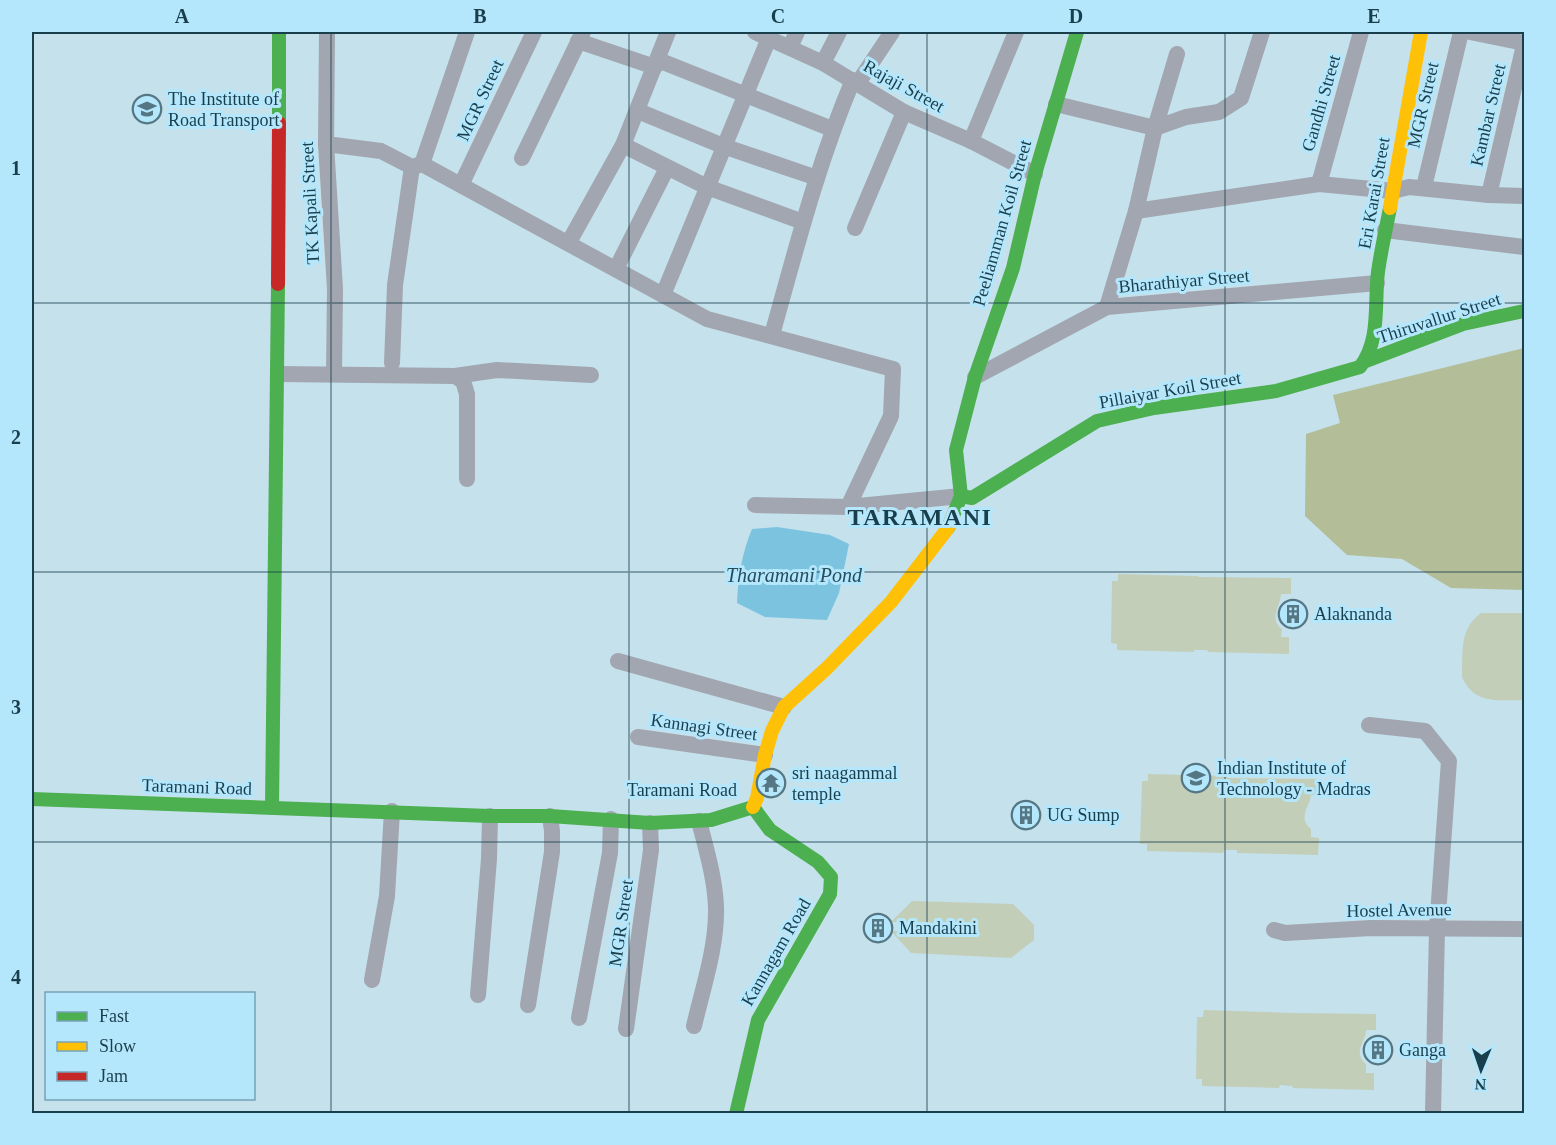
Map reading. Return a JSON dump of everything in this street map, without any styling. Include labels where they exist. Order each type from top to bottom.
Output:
[{"type":"street","points":[[272,808],[278,374],[279,32]]},
{"type":"street","name":"TK Kapali Street","points":[[327,32],[326,144],[335,289],[334,373]]},
{"type":"street","points":[[392,363],[395,285],[417,165],[467,32]]},
{"type":"street","name":"MGR Street","points":[[461,185],[534,32]]},
{"type":"street","points":[[569,242],[623,145],[668,32]]},
{"type":"street","points":[[790,47],[797,32]]},
{"type":"street","points":[[823,63],[838,32]]},
{"type":"street","points":[[772,335],[803,222],[832,129],[856,81],[892,32]]},
{"type":"street","points":[[970,141],[1016,32]]},
{"type":"street","name":"Peeliamman Koil Street","points":[[753,807],[772,731],[784,707],[827,668],[891,602],[951,524],[961,496],[956,450],[975,377],[1013,268],[1035,174],[1077,32]]},
{"type":"street","points":[[1056,104],[1155,128],[1186,117],[1219,112],[1241,98],[1262,32]]},
{"type":"street","name":"Gandhi Street","points":[[1319,184],[1361,32]]},
{"type":"street","name":"Eri Karai Street","points":[[1366,362],[1372,346],[1377,283],[1385,230],[1421,32]]},
{"type":"street","name":"MGR Street","points":[[1424,187],[1461,32]]},
{"type":"street","points":[[1470,32],[1524,44]]},
{"type":"street","points":[[663,295],[745,96],[759,33]]},
{"type":"street","name":"Rajaji Street","points":[[759,33],[823,63],[904,112],[970,141],[1035,174]]},
{"type":"street","points":[[522,158],[581,36],[832,129]]},
{"type":"street","name":"Kambar Street","points":[[1489,195],[1524,44]]},
{"type":"street","points":[[1107,308],[1136,211],[1155,128],[1177,54]]},
{"type":"street","points":[[638,111],[723,147],[817,178]]},
{"type":"street","points":[[855,228],[904,112]]},
{"type":"street","points":[[326,144],[381,151],[461,185],[707,319],[893,369],[891,416],[848,507]]},
{"type":"street","points":[[623,145],[707,187],[803,222]]},
{"type":"street","points":[[616,269],[667,168]]},
{"type":"street","points":[[1136,211],[1319,184],[1393,191],[1408,187],[1424,187],[1489,195],[1524,196]]},
{"type":"street","points":[[1385,230],[1524,247]]},
{"type":"street","name":"Bharathiyar Street","points":[[975,377],[1107,308],[1377,283]]},
{"type":"street","name":"Thiruvallur Street","points":[[1366,362],[1424,338],[1503,314],[1524,311]]},
{"type":"street","name":"Pillaiyar Koil Street","points":[[961,496],[972,498],[1097,421],[1154,408],[1276,390],[1354,370],[1366,362]]},
{"type":"street","points":[[278,374],[455,376],[497,370],[591,375]]},
{"type":"street","points":[[455,376],[463,381],[467,394],[467,479]]},
{"type":"street","points":[[755,505],[848,507],[961,496]]},
{"type":"street","points":[[618,661],[784,707]]},
{"type":"street","points":[[1369,725],[1425,731],[1449,761],[1437,928],[1433,1113]]},
{"type":"street","name":"Kannagi Street","points":[[638,737],[765,754]]},
{"type":"street","name":"Taramani Road","points":[[32,799],[272,808],[392,802],[490,816],[549,816],[650,823],[711,820],[753,807]]},
{"type":"street","points":[[372,980],[387,896],[392,802]]},
{"type":"street","name":"Taramani Road","points":[[479,802],[674,811],[753,807]]},
{"type":"street","name":"Kannagam Road","points":[[736,1113],[758,1020],[830,894],[831,877],[822,863],[768,829],[753,807]]},
{"type":"street","points":[[478,995],[489,859],[490,816]]},
{"type":"street","points":[[528,1005],[552,852],[549,816]]},
{"type":"street","points":[[579,1018],[610,853],[611,819]]},
{"type":"street","points":[[693,1026],[708,967],[715,928],[716,906],[699,821]]},
{"type":"street","name":"MGR Street","points":[[626,1029],[651,850],[650,823]]},
{"type":"street","name":"Hostel Avenue","points":[[1274,930],[1285,933],[1371,928],[1524,928]]},
{"type":"green space","points":[[1524,348],[1524,590],[1451,588],[1402,559],[1347,555],[1305,516],[1306,434],[1340,423],[1333,395]]},
{"type":"green space","points":[[1118,574],[1291,578],[1291,594],[1281,594],[1276,612],[1276,620],[1282,629],[1281,637],[1289,637],[1289,654],[1208,652],[1207,650],[1194,650],[1194,652],[1117,650],[1117,644],[1111,643],[1112,581],[1118,581]]},
{"type":"green space","points":[[1481,613],[1524,613],[1524,700],[1497,700],[1480,697],[1467,686],[1462,677],[1466,634],[1474,619]]},
{"type":"green space","points":[[1148,774],[1320,779],[1320,795],[1311,795],[1305,812],[1305,821],[1311,829],[1311,837],[1319,838],[1318,855],[1237,853],[1237,850],[1224,850],[1223,853],[1147,851],[1147,844],[1140,844],[1142,781],[1148,781]]},
{"type":"green space","points":[[912,901],[1013,904],[1034,925],[1034,940],[1011,958],[911,953],[891,931],[898,931],[898,922],[891,922]]},
{"type":"green space","points":[[1204,1010],[1376,1014],[1376,1030],[1366,1030],[1360,1051],[1360,1056],[1366,1064],[1366,1073],[1374,1073],[1374,1090],[1293,1088],[1280,1085],[1279,1088],[1202,1086],[1202,1079],[1196,1079],[1197,1017],[1203,1017]]},
{"type":"water","name":"Tharamani Pond","points":[[777,527],[830,535],[849,544],[839,593],[827,620],[765,617],[737,603],[741,565],[752,529]]},
{"type":"traffic: fast","points":[[279,32],[279,123]]},
{"type":"traffic: fast","points":[[948,528],[961,496],[956,450],[975,377],[1013,268],[1035,174],[1077,32]]},
{"type":"traffic: fast","points":[[961,496],[972,498],[1097,421],[1154,408],[1276,391],[1360,367],[1367,356],[1374,334],[1378,272],[1390,208]]},
{"type":"traffic: fast","points":[[272,808],[278,284]]},
{"type":"traffic: fast","points":[[1366,361],[1463,324],[1524,311]]},
{"type":"traffic: fast","points":[[32,799],[490,816],[550,816],[650,823],[711,820],[753,807]]},
{"type":"traffic: fast","points":[[736,1114],[758,1020],[830,894],[831,877],[818,862],[770,830],[753,807]]},
{"type":"traffic: slow","points":[[1390,208],[1421,32]]},
{"type":"traffic: slow","points":[[753,807],[772,731],[784,707],[827,668],[891,602],[948,528]]},
{"type":"traffic: jam","points":[[278,284],[279,123]]},
{"type":"place","name":"The Institute of Road Transport","points":[[147,109]]},
{"type":"place","name":"Alaknanda","points":[[1293,614]]},
{"type":"place","name":"Indian Institute of Technology - Madras","points":[[1196,778]]},
{"type":"place","name":"sri naagammal temple","points":[[771,783]]},
{"type":"place","name":"UG Sump","points":[[1026,815]]},
{"type":"place","name":"Mandakini","points":[[878,928]]},
{"type":"place","name":"Ganga","points":[[1378,1050]]},
{"type":"district","name":"TARAMANI","points":[[920,517]]}]
